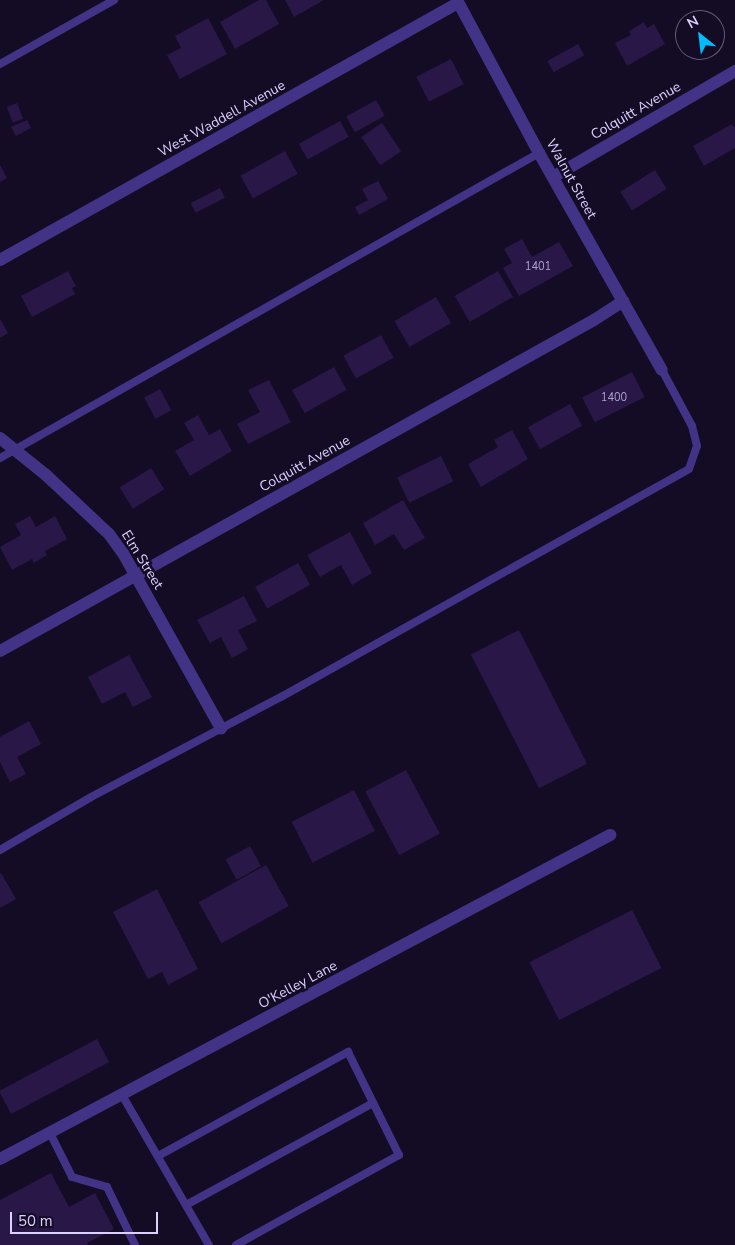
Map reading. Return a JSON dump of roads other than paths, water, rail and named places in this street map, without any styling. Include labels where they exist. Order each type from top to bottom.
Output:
[{"type":"street","name":"Walnut Street","points":[[457,1],[539,153],[662,370]]},
{"type":"street","name":"West Waddell Avenue","points":[[0,260],[457,1]]},
{"type":"street","name":"Colquitt Avenue","points":[[553,177],[735,71]]},
{"type":"street","name":"Colquitt Avenue","points":[[0,651],[594,320],[623,301]]},
{"type":"street","name":"Elm Street","points":[[0,438],[46,475],[109,534],[124,553],[221,728]]},
{"type":"street","name":"O'Kelley Lane","points":[[0,1159],[610,835]]},
{"type":"lane","points":[[0,64],[114,0]]},
{"type":"lane","points":[[0,458],[539,153]]},
{"type":"lane","points":[[0,850],[91,797],[221,728],[689,469],[697,446],[692,426],[662,370]]},
{"type":"lane","points":[[158,1156],[348,1052],[399,1155],[236,1245]]},
{"type":"lane","points":[[122,1095],[209,1245]]},
{"type":"lane","points":[[186,1205],[373,1103]]},
{"type":"lane","points":[[50,1133],[72,1177],[107,1187],[135,1245]]}]
